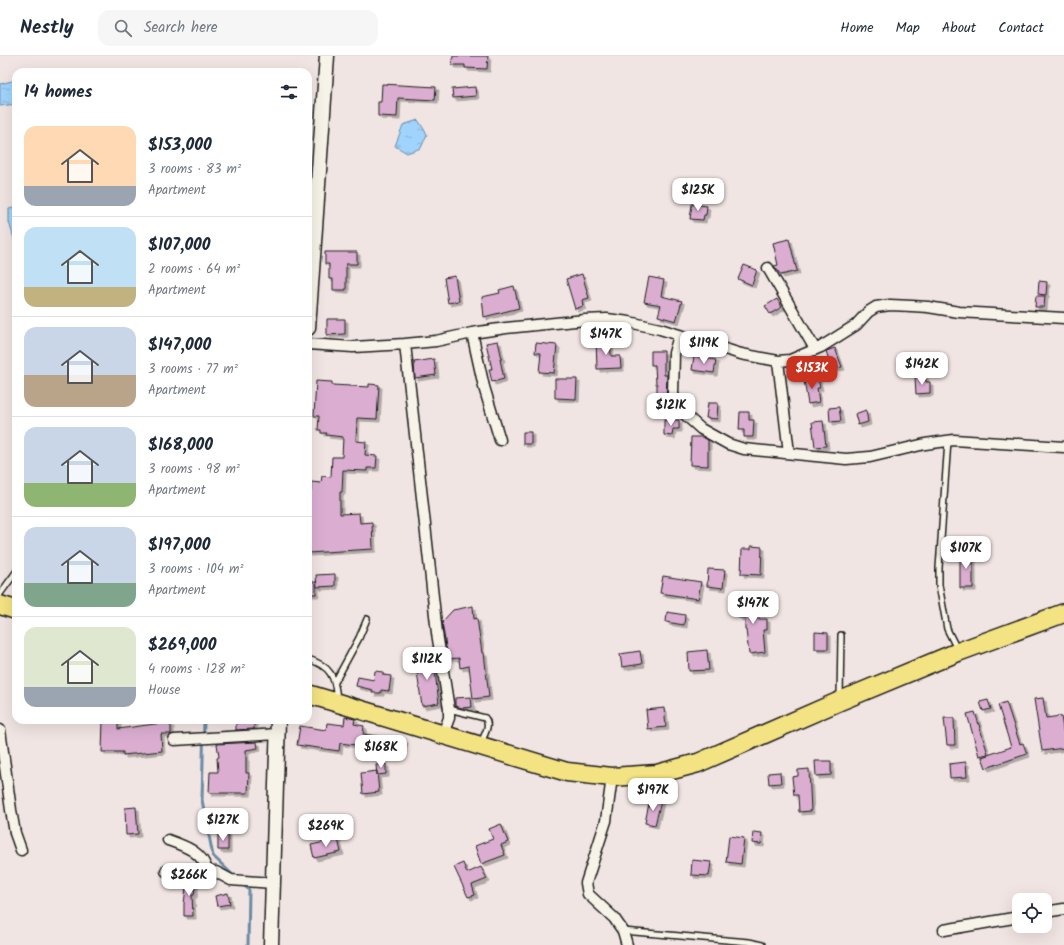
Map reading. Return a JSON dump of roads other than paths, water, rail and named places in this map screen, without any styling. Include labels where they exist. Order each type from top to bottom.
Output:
[{"type":"highway","points":[[0,605],[12,609]]},
{"type":"highway","points":[[312,695],[567,772],[612,777],[657,774],[698,763],[840,701],[958,652],[1064,613]]},
{"type":"main road","points":[[312,254],[327,56]]},
{"type":"main road","points":[[271,945],[278,727]]},
{"type":"street","points":[[768,268],[815,349]]},
{"type":"street","points":[[312,344],[353,347],[405,344],[436,341],[472,333],[535,325],[607,319],[654,328],[741,354],[778,361],[790,360],[815,349],[856,325],[868,312],[876,307],[912,306],[959,312],[1064,318]]},
{"type":"street","points":[[472,333],[484,387],[500,440]]},
{"type":"street","points":[[679,336],[674,354],[673,394],[682,412],[700,429],[728,444],[744,449],[846,459],[870,457],[925,444],[948,441],[1064,447]]},
{"type":"street","points":[[405,344],[437,633],[448,708],[448,718],[443,734]]},
{"type":"street","points":[[778,361],[789,453]]},
{"type":"street","points":[[174,740],[278,727]]},
{"type":"street","points":[[0,730],[15,833],[21,850]]},
{"type":"street","points":[[612,777],[606,821],[586,883],[588,894],[614,918],[622,931],[627,945]]},
{"type":"street","points":[[168,840],[185,846],[201,858],[205,862],[207,871]]},
{"type":"street","points":[[166,871],[216,872],[228,879],[273,883]]},
{"type":"street","points":[[1052,911],[1064,909]]},
{"type":"street","points":[[944,930],[1012,918]]},
{"type":"lane","points":[[948,441],[939,585],[947,629],[958,652]]},
{"type":"lane","points":[[0,594],[12,578]]},
{"type":"lane","points":[[335,682],[356,644],[367,619]]},
{"type":"lane","points":[[840,701],[842,635]]},
{"type":"lane","points":[[312,660],[326,667],[335,682],[337,703]]},
{"type":"lane","points":[[448,708],[485,718],[488,721],[488,725],[479,746]]},
{"type":"lane","points":[[622,931],[749,942],[762,945]]},
{"type":"water","points":[[12,81],[12,104],[0,106],[0,84]]},
{"type":"water","points":[[418,120],[427,134],[421,148],[407,153],[395,146],[403,125]]},
{"type":"water","points":[[12,208],[12,232],[9,222],[9,209]]},
{"type":"waterway","points":[[204,724],[202,800],[213,856],[236,878]]},
{"type":"waterway","points":[[243,884],[249,890],[248,945]]}]
